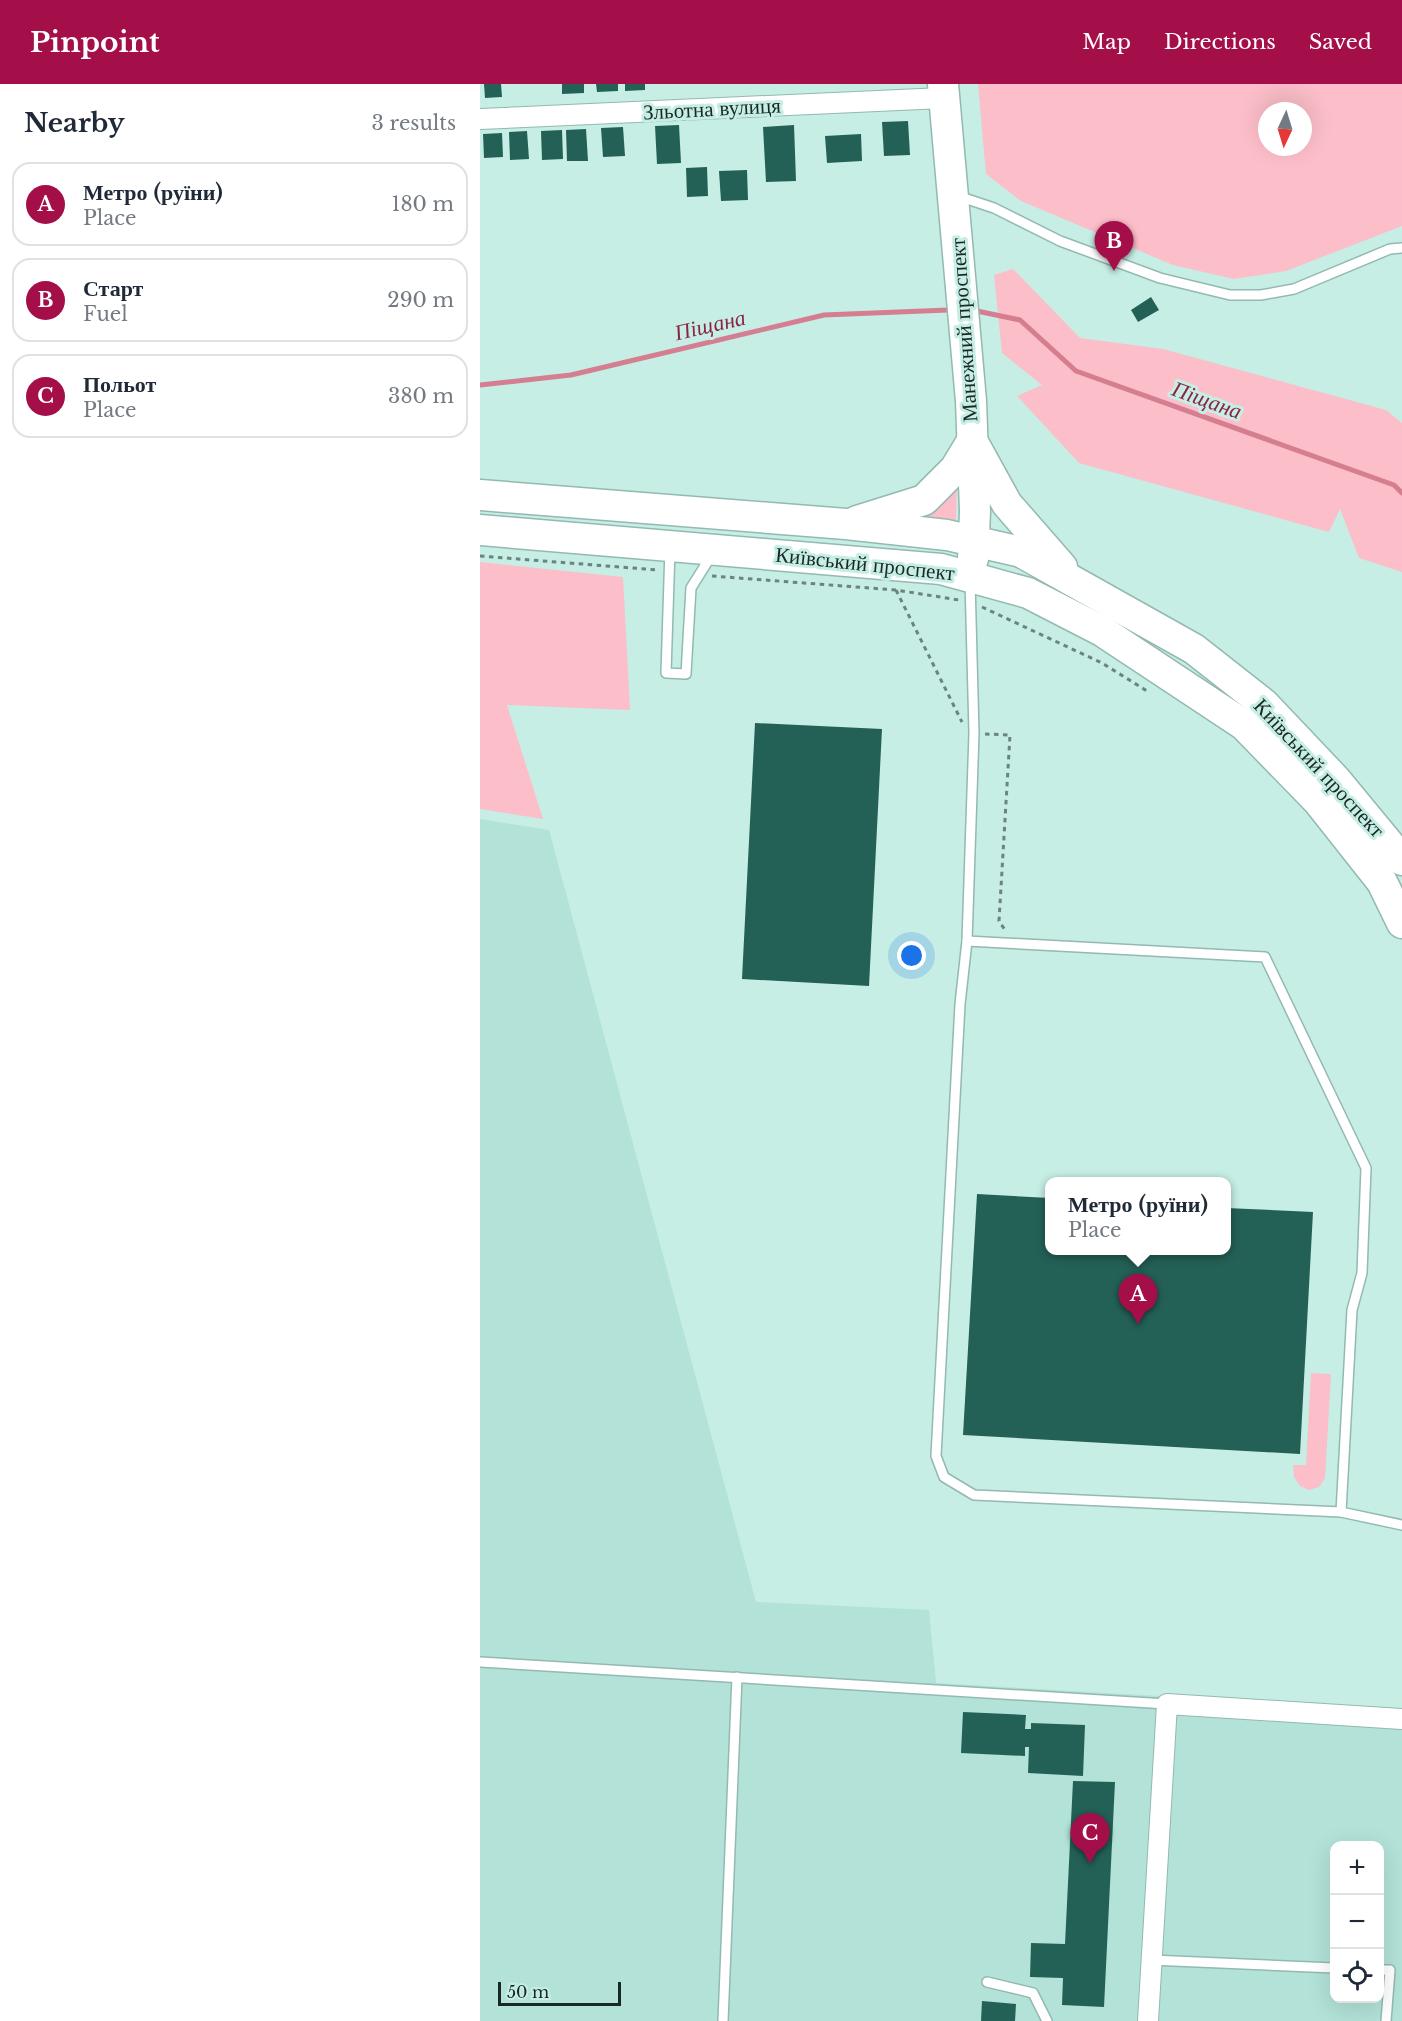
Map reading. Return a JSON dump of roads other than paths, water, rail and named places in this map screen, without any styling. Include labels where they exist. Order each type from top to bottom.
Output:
[{"type":"main road","name":"Манежний проспект","points":[[943,91],[971,401],[975,541],[970,589]]},
{"type":"main road","points":[[846,524],[924,500],[955,469],[972,441],[1007,504],[1072,579]]},
{"type":"main road","name":"Київський проспект","points":[[480,495],[846,524],[975,541],[1021,552],[1194,649],[1264,704],[1336,780],[1402,860]]},
{"type":"main road","name":"Київський проспект","points":[[480,530],[923,567],[970,589],[1028,594],[1091,625],[1163,686],[1244,725],[1318,801],[1382,882],[1402,923]]},
{"type":"main road","points":[[1163,686],[1194,649]]},
{"type":"street","name":"Зльотна вулиця","points":[[480,119],[943,91]]},
{"type":"street","points":[[1148,2021],[1167,1704],[1402,1719]]},
{"type":"lane","points":[[954,194],[994,208],[1060,241],[1160,278],[1230,295],[1261,295],[1294,289],[1390,249],[1402,248]]},
{"type":"lane","points":[[670,546],[666,673],[686,674],[691,588],[716,549]]},
{"type":"lane","points":[[970,589],[974,733],[967,941],[960,1004],[936,1456],[944,1477],[975,1495],[1341,1512],[1402,1525]]},
{"type":"lane","points":[[967,941],[1265,957],[1366,1168],[1362,1273],[1352,1310],[1341,1512]]},
{"type":"lane","points":[[480,1662],[1167,1704]]},
{"type":"lane","points":[[723,2021],[737,1677]]},
{"type":"lane","points":[[1151,1960],[1330,1968]]},
{"type":"lane","points":[[1384,1970],[1390,1970],[1386,2021]]},
{"type":"lane","points":[[987,1982],[1033,1993],[1047,2021]]},
{"type":"waterway","name":"Піщана","points":[[480,385],[571,375],[824,315],[948,310]]},
{"type":"waterway","name":"Піщана","points":[[977,311],[1020,320],[1076,371],[1394,485],[1402,493]]},
{"type":"place","name":"Старт","points":[[1114,271]]},
{"type":"place","name":"Метро (руїни)","points":[[1138,1324]]},
{"type":"place","name":"Польот","points":[[1090,1863]]}]
